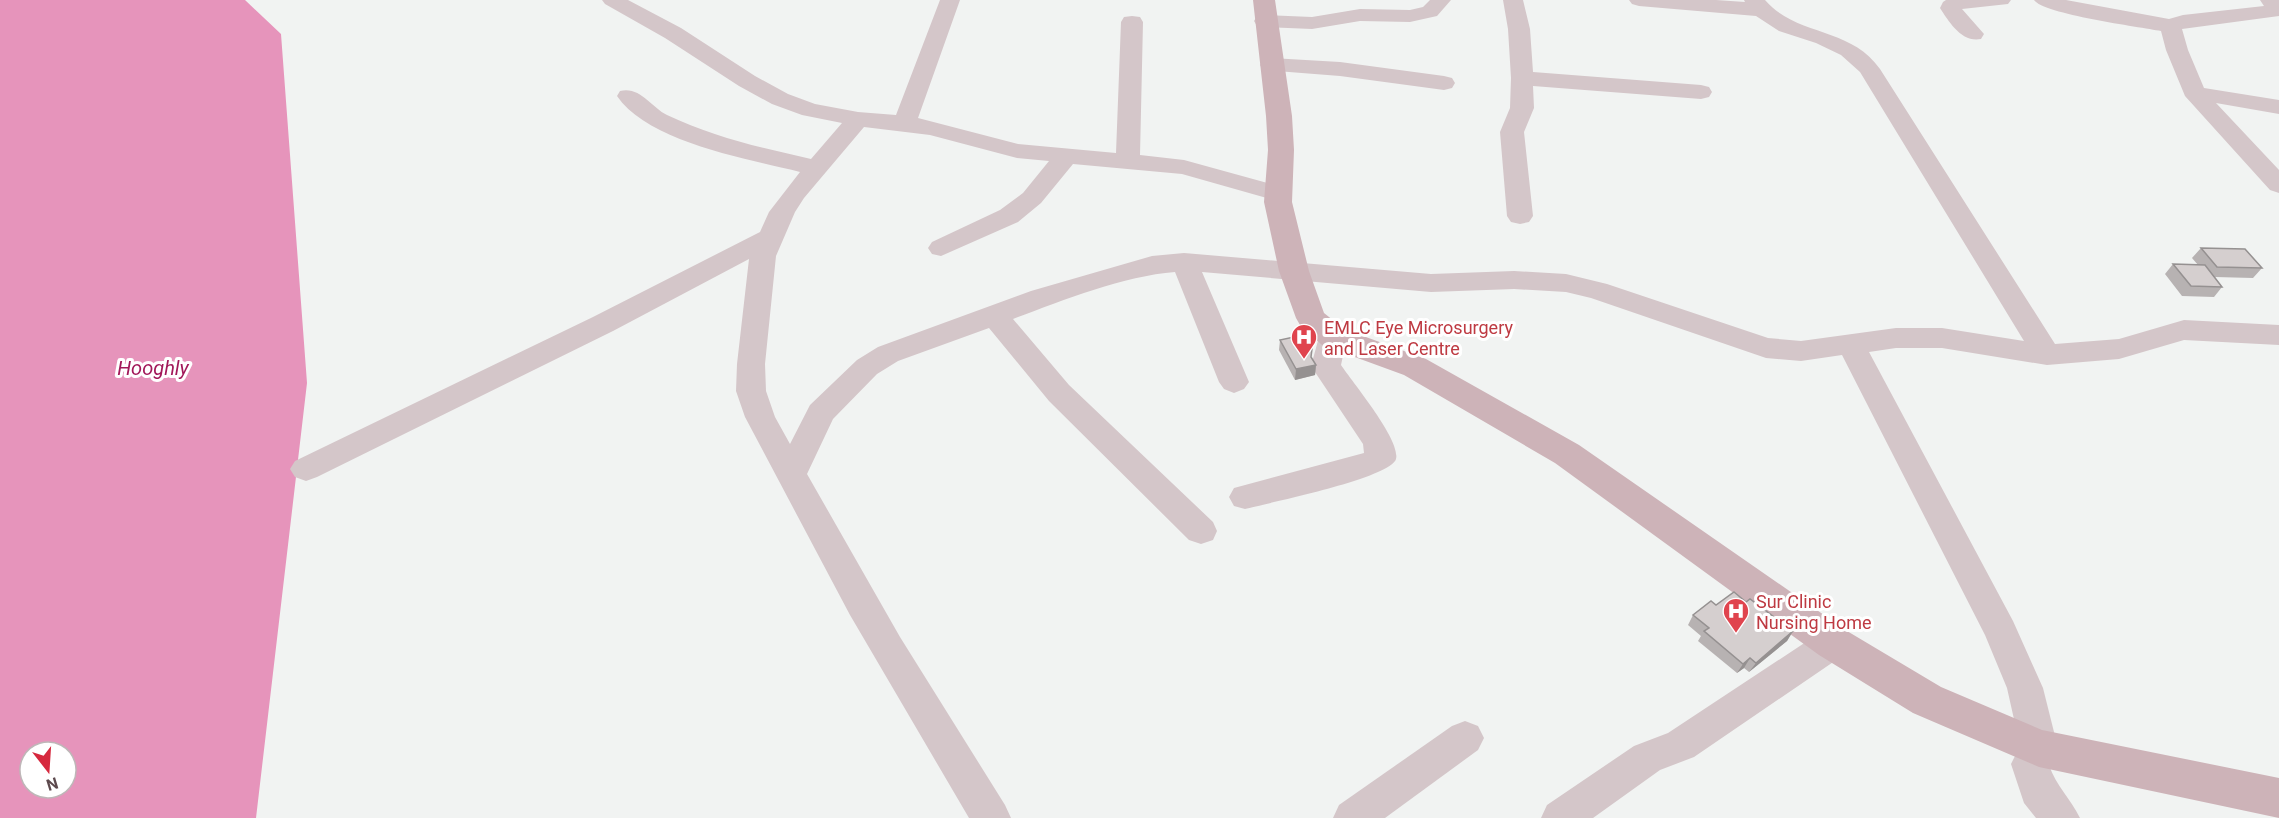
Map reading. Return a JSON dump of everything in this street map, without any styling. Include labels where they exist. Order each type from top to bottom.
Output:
[{"type":"main road","points":[[1264,10],[1279,116],[1281,150],[1278,193],[1294,271],[1311,318],[1333,337],[1415,367],[1567,454],[1833,643],[1927,700],[2039,748],[2279,798]]},
{"type":"street","points":[[612,0],[673,33],[747,81],[780,99],[810,110],[858,119],[905,123],[1017,151],[1184,167],[1278,193]]},
{"type":"street","points":[[905,123],[950,0]]},
{"type":"street","points":[[1264,10],[1312,23],[1360,15],[1410,16],[1430,12],[1441,0]]},
{"type":"street","points":[[1513,0],[1519,29],[1522,78],[1522,108],[1512,132],[1520,216]]},
{"type":"street","points":[[1639,0],[1757,5],[1783,26],[1848,49],[1869,69],[2047,355]]},
{"type":"street","points":[[1973,34],[1950,6],[1957,3],[2001,0]]},
{"type":"street","points":[[2044,0],[2061,6],[2170,26],[2183,21],[2272,11],[2275,5]]},
{"type":"street","points":[[1128,162],[1132,22]]},
{"type":"street","points":[[2170,26],[2177,50],[2195,93],[2279,185]]},
{"type":"street","points":[[1271,65],[1340,69],[1444,83]]},
{"type":"street","points":[[1522,78],[1701,92]]},
{"type":"street","points":[[2195,93],[2279,107]]},
{"type":"street","points":[[628,96],[654,118],[686,132],[749,152],[816,168]]},
{"type":"street","points":[[858,119],[782,212],[769,238],[763,256],[751,364],[752,391],[760,417],[821,532],[931,723],[991,818]]},
{"type":"street","points":[[941,248],[1009,216],[1032,198],[1067,156]]},
{"type":"street","points":[[306,469],[603,324],[769,238]]},
{"type":"street","points":[[791,474],[821,413],[867,367],[888,354],[993,314],[1152,266],[1184,262],[1431,283],[1514,280],[1566,283],[1597,290],[1766,348],[1801,351],[1896,338],[1942,338],[2047,355],[2119,349],[2184,330],[2279,335]]},
{"type":"street","points":[[1184,262],[1234,382]]},
{"type":"street","points":[[993,314],[1059,393],[1201,531]]},
{"type":"street","points":[[1245,497],[1366,466],[1381,458],[1378,442],[1326,366],[1333,337]]},
{"type":"street","points":[[1851,345],[2001,632],[2025,688],[2039,748],[2030,764],[2032,773],[2038,790],[2060,818]]},
{"type":"street","points":[[1561,818],[1647,758],[1681,745],[1833,643]]},
{"type":"street","points":[[1353,818],[1465,738]]},
{"type":"water","name":"Hooghly","points":[[0,0],[245,0],[281,34],[307,383],[256,818],[0,818]]},
{"type":"building","points":[[2201,248],[2245,249],[2262,268],[2217,267]]},
{"type":"building","points":[[2173,264],[2205,265],[2222,287],[2191,286]]},
{"type":"building","points":[[1303,335],[1312,349],[1311,357],[1316,365],[1296,369],[1280,340]]},
{"type":"building","points":[[1734,592],[1746,602],[1750,599],[1793,631],[1756,663],[1750,658],[1743,664],[1704,631],[1709,628],[1693,615],[1711,601],[1716,605]]},
{"type":"place","name":"EMLC Eye Microsurgery and Laser Centre","points":[[1304,360]]},
{"type":"place","name":"Sur Clinic Nursing Home","points":[[1736,634]]}]
